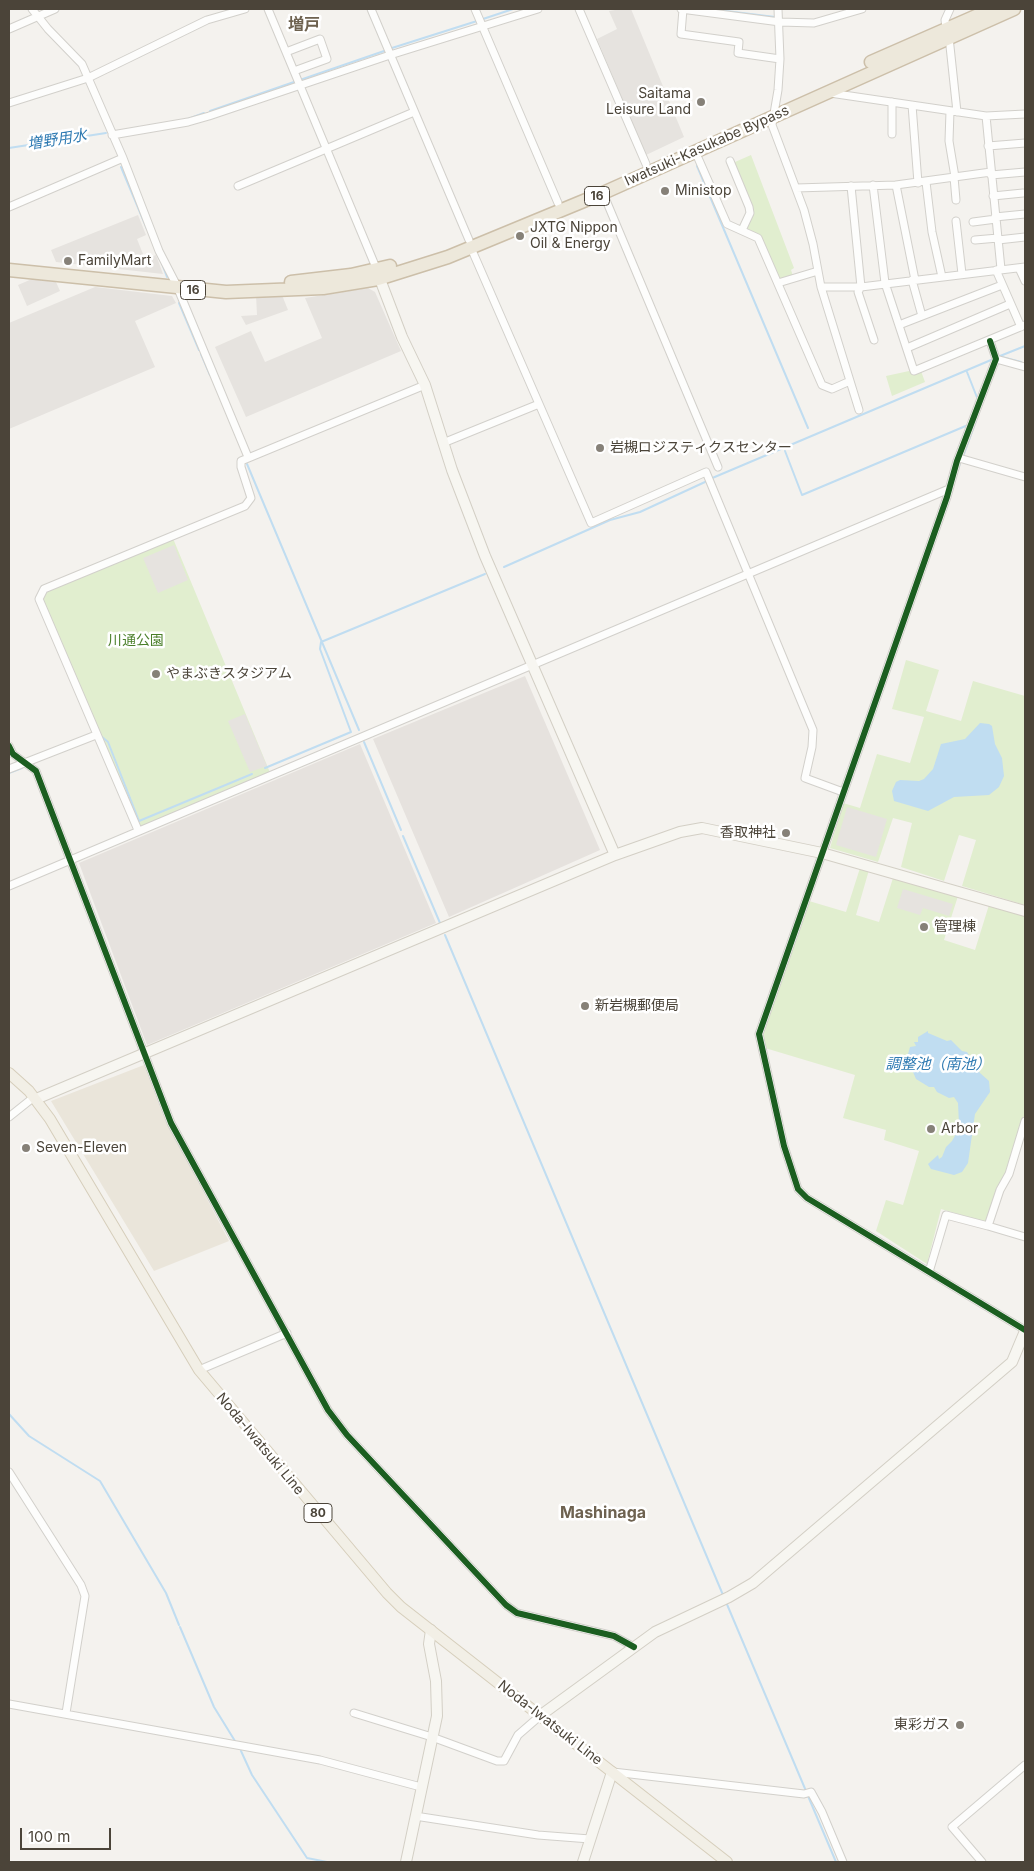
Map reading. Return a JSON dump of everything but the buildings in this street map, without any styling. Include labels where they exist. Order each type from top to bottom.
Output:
[{"type":"highway","name":"Iwatsuki-Kasukabe Bypass","points":[[9,270],[176,285],[265,284],[378,274],[470,244],[603,193],[695,151],[774,111],[826,92],[992,9]]},
{"type":"highway","name":"Iwatsuki-Kasukabe Bypass","points":[[470,244],[646,164],[774,111],[947,32],[1014,9]]},
{"type":"highway","name":"Iwatsuki-Kasukabe Bypass","points":[[9,264],[176,285]]},
{"type":"main road","name":"Noda-Iwatsuki Line","points":[[9,1073],[35,1098],[198,1370],[387,1593],[431,1630],[728,1862]]},
{"type":"street","points":[[32,9],[38,18],[74,55],[88,78],[159,251],[176,285],[248,457]]},
{"type":"street","points":[[9,29],[55,9]]},
{"type":"street","points":[[9,103],[88,78],[207,20],[244,9]]},
{"type":"street","points":[[268,9],[424,385],[443,443],[485,556],[615,855]]},
{"type":"street","points":[[371,9],[591,523],[706,472],[813,730],[812,747],[805,778],[843,792]]},
{"type":"street","points":[[476,9],[558,203]]},
{"type":"street","points":[[112,135],[188,122],[390,55],[538,9]]},
{"type":"street","points":[[579,9],[646,164]]},
{"type":"street","points":[[780,59],[738,53],[739,42],[680,34],[682,9],[780,22],[814,23],[857,10]]},
{"type":"street","points":[[950,9],[944,20],[947,32],[953,111],[949,142],[956,200]]},
{"type":"street","points":[[778,10],[780,22],[780,59],[772,125],[796,188],[813,244],[821,287],[859,410]]},
{"type":"street","points":[[286,52],[320,39],[327,59],[294,71]]},
{"type":"street","points":[[826,92],[986,116],[1025,114]]},
{"type":"street","points":[[892,102],[892,134]]},
{"type":"street","points":[[912,105],[922,182],[942,277]]},
{"type":"street","points":[[238,186],[414,112]]},
{"type":"street","points":[[873,186],[885,283],[914,371],[1023,326],[1010,304],[1002,285],[999,270],[998,239],[986,116]]},
{"type":"street","points":[[988,146],[1025,143]]},
{"type":"street","points":[[695,151],[706,172],[727,224],[758,238],[822,385],[832,389],[850,381]]},
{"type":"street","points":[[9,207],[122,158]]},
{"type":"street","points":[[730,161],[750,207],[750,213],[743,228]]},
{"type":"street","points":[[796,188],[896,185],[954,177],[1025,172]]},
{"type":"street","points":[[896,185],[913,280],[922,316]]},
{"type":"street","points":[[852,186],[861,287],[858,292],[874,340]]},
{"type":"street","points":[[603,193],[718,467]]},
{"type":"street","points":[[993,196],[1023,193]]},
{"type":"street","points":[[973,222],[1025,214]]},
{"type":"street","points":[[956,221],[962,274]]},
{"type":"street","points":[[975,240],[1025,237]]},
{"type":"street","points":[[821,287],[861,287],[1022,268],[1025,281]]},
{"type":"street","points":[[778,283],[818,271]]},
{"type":"street","points":[[899,325],[1002,285]]},
{"type":"street","points":[[906,348],[1010,304]]},
{"type":"street","points":[[354,1713],[432,1737],[497,1761],[504,1761],[518,1734],[654,1632],[729,1597],[753,1583],[1012,1362],[1025,1331],[807,1198],[798,1189],[790,1167],[759,1034],[959,458],[996,359],[990,341]]},
{"type":"street","points":[[996,359],[1025,367]]},
{"type":"street","points":[[138,830],[39,599],[44,589],[245,506],[251,498],[241,467],[242,460],[336,423],[424,385]]},
{"type":"street","points":[[443,443],[539,404]]},
{"type":"street","points":[[959,458],[1025,477]]},
{"type":"street","points":[[9,886],[949,489]]},
{"type":"street","points":[[9,770],[96,734]]},
{"type":"street","points":[[9,746],[13,754],[36,770],[143,1055],[174,1130],[328,1410],[342,1428],[506,1605],[518,1613],[614,1636],[634,1647]]},
{"type":"street","points":[[9,1118],[35,1098],[143,1055],[615,855],[680,832],[702,828],[822,853],[1025,911]]},
{"type":"street","points":[[988,1226],[1000,1190],[1009,1174],[1025,1121]]},
{"type":"street","points":[[929,1272],[946,1215],[1025,1237]]},
{"type":"street","points":[[198,1370],[287,1333]]},
{"type":"street","points":[[9,1472],[81,1585],[86,1596],[66,1713]]},
{"type":"street","points":[[406,1862],[436,1716],[436,1681],[429,1644],[431,1630]]},
{"type":"street","points":[[9,1704],[320,1760],[421,1788]]},
{"type":"street","points":[[982,1862],[952,1827],[1025,1765]]},
{"type":"street","points":[[583,1862],[612,1772],[807,1793],[822,1812],[843,1862]]},
{"type":"street","points":[[415,1816],[538,1835],[590,1839]]},
{"type":"shaded area","points":[[631,9],[684,137],[646,155],[597,39],[617,29],[609,11]]},
{"type":"shaded area","points":[[138,215],[146,235],[137,239],[145,259],[156,255],[163,274],[56,262],[51,250]]},
{"type":"shaded area","points":[[32,279],[56,282],[60,291],[27,306],[18,285]]},
{"type":"shaded area","points":[[95,287],[172,296],[176,303],[135,321],[155,367],[9,429],[9,323]]},
{"type":"shaded area","points":[[368,288],[375,292],[401,351],[246,417],[215,347],[251,331],[265,362],[322,338],[305,298]]},
{"type":"shaded area","points":[[256,295],[282,295],[288,310],[246,325],[241,316],[257,315]]},
{"type":"shaded area","points":[[174,545],[188,580],[158,593],[143,558]]},
{"type":"shaded area","points":[[525,676],[600,850],[449,917],[373,739]]},
{"type":"shaded area","points":[[245,714],[267,766],[250,772],[228,721]]},
{"type":"shaded area","points":[[360,744],[436,923],[147,1045],[79,863]]},
{"type":"shaded area","points":[[847,807],[887,819],[876,857],[836,845]]},
{"type":"shaded area","points":[[903,889],[953,904],[949,916],[923,908],[920,915],[897,908]]},
{"type":"shaded area","points":[[144,1065],[163,1115],[229,1241],[154,1271],[51,1101]]},
{"type":"green space","points":[[751,155],[794,268],[791,270],[793,276],[783,279],[779,278],[761,236],[746,228],[752,213],[733,165],[735,162]]},
{"type":"green space","points":[[909,371],[913,374],[921,371],[925,382],[892,396],[886,376]]},
{"type":"green space","name":"川通公園","points":[[172,536],[271,775],[138,830],[39,599],[44,589]]},
{"type":"green space","points":[[906,660],[939,670],[926,711],[961,721],[973,681],[1025,696],[1025,905],[962,886],[976,840],[959,835],[944,881],[901,867],[912,823],[893,818],[878,862],[830,848],[843,803],[860,808],[877,754],[910,763],[924,717],[892,709]]},
{"type":"green space","points":[[860,868],[869,870],[856,915],[879,922],[893,878],[958,896],[944,940],[975,950],[989,905],[1025,916],[1025,1112],[1008,1171],[997,1188],[986,1222],[941,1209],[927,1264],[876,1231],[886,1200],[903,1205],[919,1151],[884,1140],[886,1130],[843,1118],[855,1075],[765,1048],[762,1035],[809,901],[846,912]]},
{"type":"water","points":[[980,723],[992,726],[995,744],[1002,758],[1004,776],[999,787],[989,795],[954,797],[928,811],[894,801],[892,791],[896,782],[900,780],[919,781],[924,779],[933,769],[941,744],[965,739]]},
{"type":"water","name":"調整池（南池）","points":[[928,1031],[928,1033],[947,1041],[951,1040],[962,1051],[967,1052],[980,1073],[989,1081],[990,1092],[975,1114],[968,1163],[962,1172],[954,1175],[931,1169],[928,1164],[938,1155],[939,1159],[942,1157],[946,1147],[956,1134],[954,1130],[956,1124],[959,1125],[958,1103],[954,1097],[949,1098],[937,1092],[934,1087],[929,1087],[916,1079],[907,1058],[910,1047],[916,1046],[914,1042],[918,1042],[918,1037]]},
{"type":"waterway","points":[[483,19],[513,9]]},
{"type":"waterway","points":[[710,9],[775,17]]},
{"type":"waterway","points":[[392,48],[477,21]]},
{"type":"waterway","points":[[300,80],[387,50]]},
{"type":"waterway","points":[[210,111],[294,82]]},
{"type":"waterway","points":[[188,119],[204,113]]},
{"type":"waterway","name":"増野用水","points":[[9,148],[106,133]]},
{"type":"waterway","points":[[697,166],[808,428]]},
{"type":"waterway","points":[[121,167],[147,229]]},
{"type":"waterway","points":[[161,261],[167,277]]},
{"type":"waterway","points":[[179,303],[199,350]]},
{"type":"waterway","points":[[1000,356],[1025,346]]},
{"type":"waterway","points":[[201,354],[210,375]]},
{"type":"waterway","points":[[1002,357],[1021,362]]},
{"type":"waterway","points":[[710,479],[991,360]]},
{"type":"waterway","points":[[967,372],[978,400]]},
{"type":"waterway","points":[[964,454],[976,421]]},
{"type":"waterway","points":[[785,451],[802,495],[968,425]]},
{"type":"waterway","points":[[958,470],[960,463]]},
{"type":"waterway","points":[[247,464],[359,730]]},
{"type":"waterway","points":[[504,567],[610,520],[640,512],[705,482]]},
{"type":"waterway","points":[[265,768],[351,732],[320,649],[321,642],[485,574]]},
{"type":"waterway","points":[[101,736],[108,742],[139,821],[252,774]]},
{"type":"waterway","points":[[364,742],[401,830]]},
{"type":"waterway","points":[[9,773],[22,768]]},
{"type":"waterway","points":[[403,836],[440,923]]},
{"type":"waterway","points":[[445,935],[723,1595]]},
{"type":"waterway","points":[[9,1414],[29,1436],[100,1481],[166,1593],[179,1625]]},
{"type":"waterway","points":[[726,1602],[806,1791]]},
{"type":"waterway","points":[[180,1627],[214,1707],[235,1741]]},
{"type":"waterway","points":[[241,1751],[252,1775],[307,1858],[327,1862]]},
{"type":"waterway","points":[[808,1796],[836,1862]]},
{"type":"cycle path","points":[[990,341],[996,359],[957,461],[947,497],[759,1034],[784,1146],[798,1189],[807,1198],[1025,1330]]},
{"type":"cycle path","points":[[9,746],[13,754],[36,771],[171,1123],[328,1410],[347,1435],[506,1605],[517,1613],[614,1636],[634,1647]]},
{"type":"place","name":"Saitama Leisure Land","points":[[701,102]]},
{"type":"place","name":"Ministop","points":[[665,191]]},
{"type":"place","name":"JXTG Nippon Oil & Energy","points":[[520,236]]},
{"type":"place","name":"FamilyMart","points":[[68,261]]},
{"type":"place","name":"岩槻ロジスティクスセンター","points":[[600,448]]},
{"type":"place","name":"やまぶきスタジアム","points":[[156,674]]},
{"type":"place","name":"香取神社","points":[[786,833]]},
{"type":"place","name":"管理棟","points":[[924,927]]},
{"type":"place","name":"新岩槻郵便局","points":[[585,1006]]},
{"type":"place","name":"Arbor","points":[[931,1129]]},
{"type":"place","name":"Seven-Eleven","points":[[26,1148]]},
{"type":"place","name":"東彩ガス","points":[[960,1725]]},
{"type":"district","name":"増戸","points":[[304,25]]},
{"type":"district","name":"Mashinaga","points":[[603,1513]]}]
